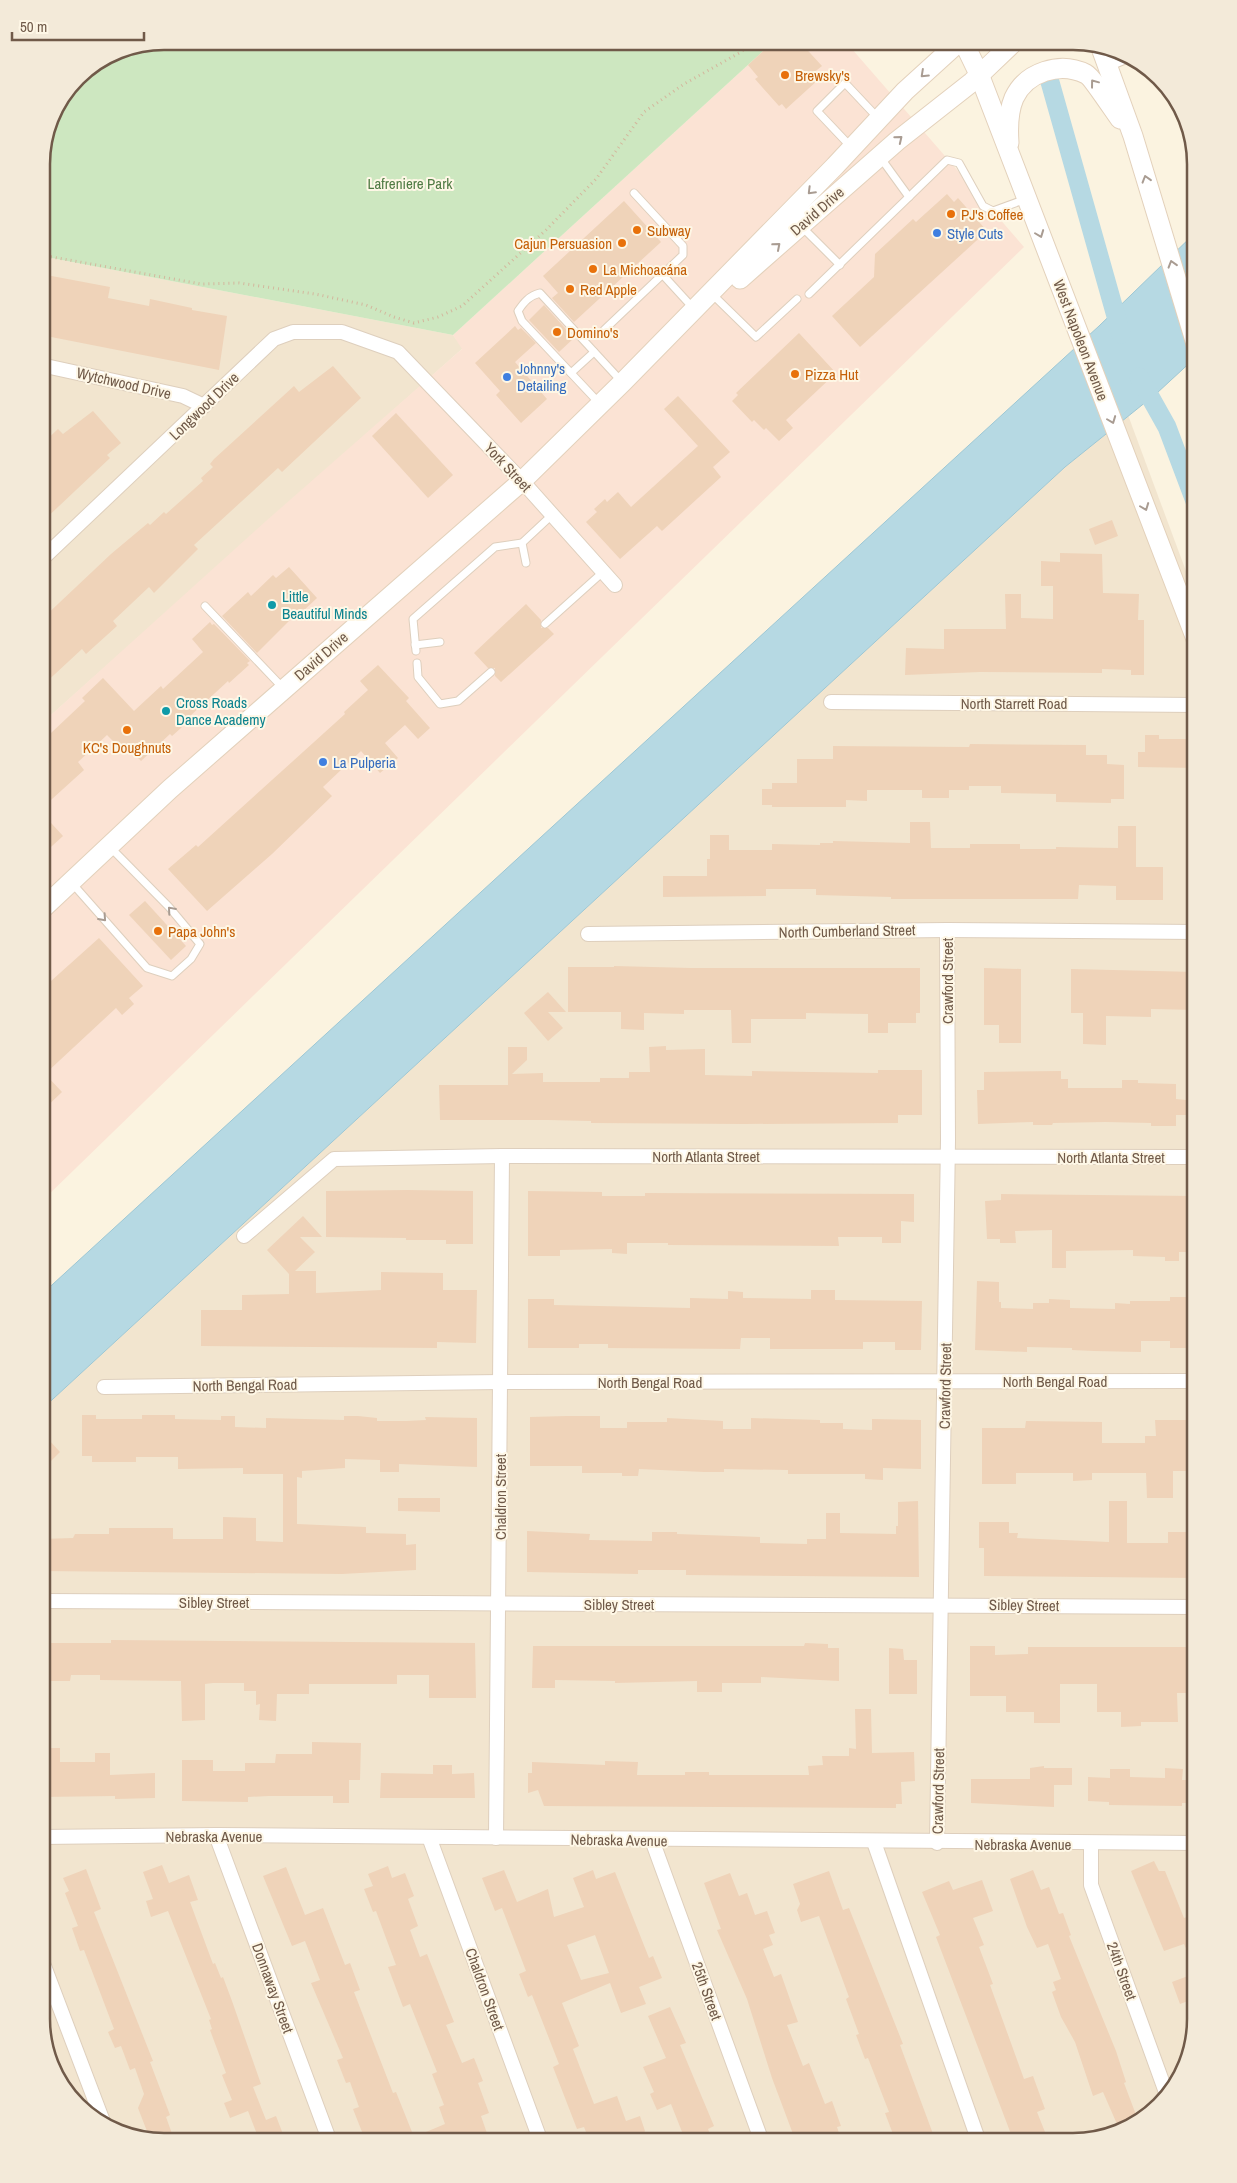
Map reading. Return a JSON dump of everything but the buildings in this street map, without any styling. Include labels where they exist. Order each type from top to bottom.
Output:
[{"type":"main road","name":"David Drive","points":[[50,902],[170,789],[522,481],[622,382],[713,296],[905,91],[952,50]]},
{"type":"main road","name":"West Napoleon Avenue","points":[[966,50],[979,74],[1010,153],[1187,616]]},
{"type":"main road","name":"David Drive","points":[[713,296],[801,225],[879,156],[972,82],[1005,50]]},
{"type":"main road","points":[[1103,54],[1133,136],[1187,314]]},
{"type":"main road","points":[[1010,153],[1008,126],[1014,98],[1028,79],[1044,71],[1063,68],[1087,74],[1133,136]]},
{"type":"street","name":"Longwood Drive","points":[[50,552],[274,338],[293,332],[342,332],[398,352]]},
{"type":"street","name":"York Street","points":[[398,352],[522,481],[615,585]]},
{"type":"street","name":"Wytchwood Drive","points":[[50,367],[183,396],[204,406]]},
{"type":"street","name":"North Starrett Road","points":[[831,702],[1187,705]]},
{"type":"street","name":"North Cumberland Street","points":[[588,934],[947,930],[1187,932]]},
{"type":"street","name":"Crawford Street","points":[[937,1843],[948,1157],[947,930]]},
{"type":"street","name":"North Atlanta Street","points":[[244,1236],[334,1159],[502,1156],[1187,1157]]},
{"type":"street","name":"Chaldron Street","points":[[496,1838],[500,1604],[502,1156]]},
{"type":"street","name":"North Bengal Road","points":[[104,1387],[501,1382],[1187,1381]]},
{"type":"street","name":"Sibley Street","points":[[50,1601],[942,1604],[1187,1607]]},
{"type":"street","name":"Nebraska Avenue","points":[[50,1837],[216,1835],[1187,1844]]},
{"type":"street","name":"Donnaway Street","points":[[216,1835],[327,2133]]},
{"type":"street","name":"Chaldron Street","points":[[429,1837],[538,2133]]},
{"type":"street","name":"25th Street","points":[[652,1840],[759,2133]]},
{"type":"street","points":[[874,1842],[976,2133]]},
{"type":"street","name":"24th Street","points":[[1091,1844],[1091,1885],[1165,2088]]},
{"type":"street","points":[[50,1982],[100,2113]]},
{"type":"lane","points":[[1108,68],[1123,61]]},
{"type":"lane","points":[[852,148],[817,111],[845,83],[880,119]]},
{"type":"lane","points":[[879,156],[910,197]]},
{"type":"lane","points":[[809,294],[948,160],[958,163],[983,206],[993,211],[1027,198]]},
{"type":"lane","points":[[604,330],[683,255],[683,246],[634,193]]},
{"type":"lane","points":[[801,225],[840,265]]},
{"type":"lane","points":[[662,274],[697,312]]},
{"type":"lane","points":[[600,404],[522,321],[518,311],[524,302],[540,293],[622,382]]},
{"type":"lane","points":[[713,296],[756,337],[796,299]]},
{"type":"lane","points":[[572,374],[594,352]]},
{"type":"lane","points":[[440,642],[415,648],[413,619],[496,547],[522,543],[552,515]]},
{"type":"lane","points":[[522,543],[526,563]]},
{"type":"lane","points":[[544,624],[603,572]]},
{"type":"lane","points":[[205,606],[284,689]]},
{"type":"lane","points":[[416,663],[418,676],[440,704],[458,701],[491,672]]},
{"type":"lane","points":[[71,882],[147,968],[172,976],[191,958],[200,944],[169,907],[109,846]]},
{"type":"path","points":[[50,256],[201,284],[239,283],[315,294],[366,305],[394,317],[414,322],[438,318],[462,306],[546,230],[596,178],[644,112],[684,84],[743,50]]},
{"type":"shaded area","points":[[764,50],[853,50],[1024,247],[50,1193],[50,716],[266,521],[462,349],[453,335]]},
{"type":"shaded area","points":[[50,258],[453,335],[463,348],[50,716]]},
{"type":"shaded area","points":[[1128,415],[1187,574],[1187,2019],[1183,2049],[1172,2076],[1154,2100],[1136,2114],[1110,2127],[1081,2133],[156,2133],[127,2127],[113,2121],[89,2105],[69,2082],[56,2056],[51,2034],[50,1402],[1065,467]]},
{"type":"green space","name":"Lafreniere Park","points":[[764,50],[453,335],[50,258],[50,156],[54,134],[65,107],[83,83],[94,73],[127,56],[149,51]]},
{"type":"water","points":[[1187,241],[1187,365],[1157,393],[1065,467],[50,1402],[50,1287],[1099,326]]},
{"type":"waterway","points":[[1050,82],[1121,334]]},
{"type":"waterway","points":[[1139,377],[1167,427],[1187,480]]},
{"type":"place","name":"Brewsky's","points":[[785,75]]},
{"type":"place","name":"PJ's Coffee","points":[[951,214]]},
{"type":"place","name":"Subway","points":[[637,230]]},
{"type":"place","name":"Style Cuts","points":[[937,233]]},
{"type":"place","name":"Cajun Persuasion","points":[[622,243]]},
{"type":"place","name":"La Michoacána","points":[[593,269]]},
{"type":"place","name":"Red Apple","points":[[570,289]]},
{"type":"place","name":"Domino's","points":[[557,332]]},
{"type":"place","name":"Pizza Hut","points":[[795,374]]},
{"type":"place","name":"Johnny's Detailing","points":[[507,377]]},
{"type":"place","name":"Little Beautiful Minds","points":[[272,605]]},
{"type":"place","name":"Cross Roads Dance Academy","points":[[166,711]]},
{"type":"place","name":"KC's Doughnuts","points":[[127,730]]},
{"type":"place","name":"La Pulperia","points":[[323,762]]},
{"type":"place","name":"Papa John's","points":[[158,931]]}]
